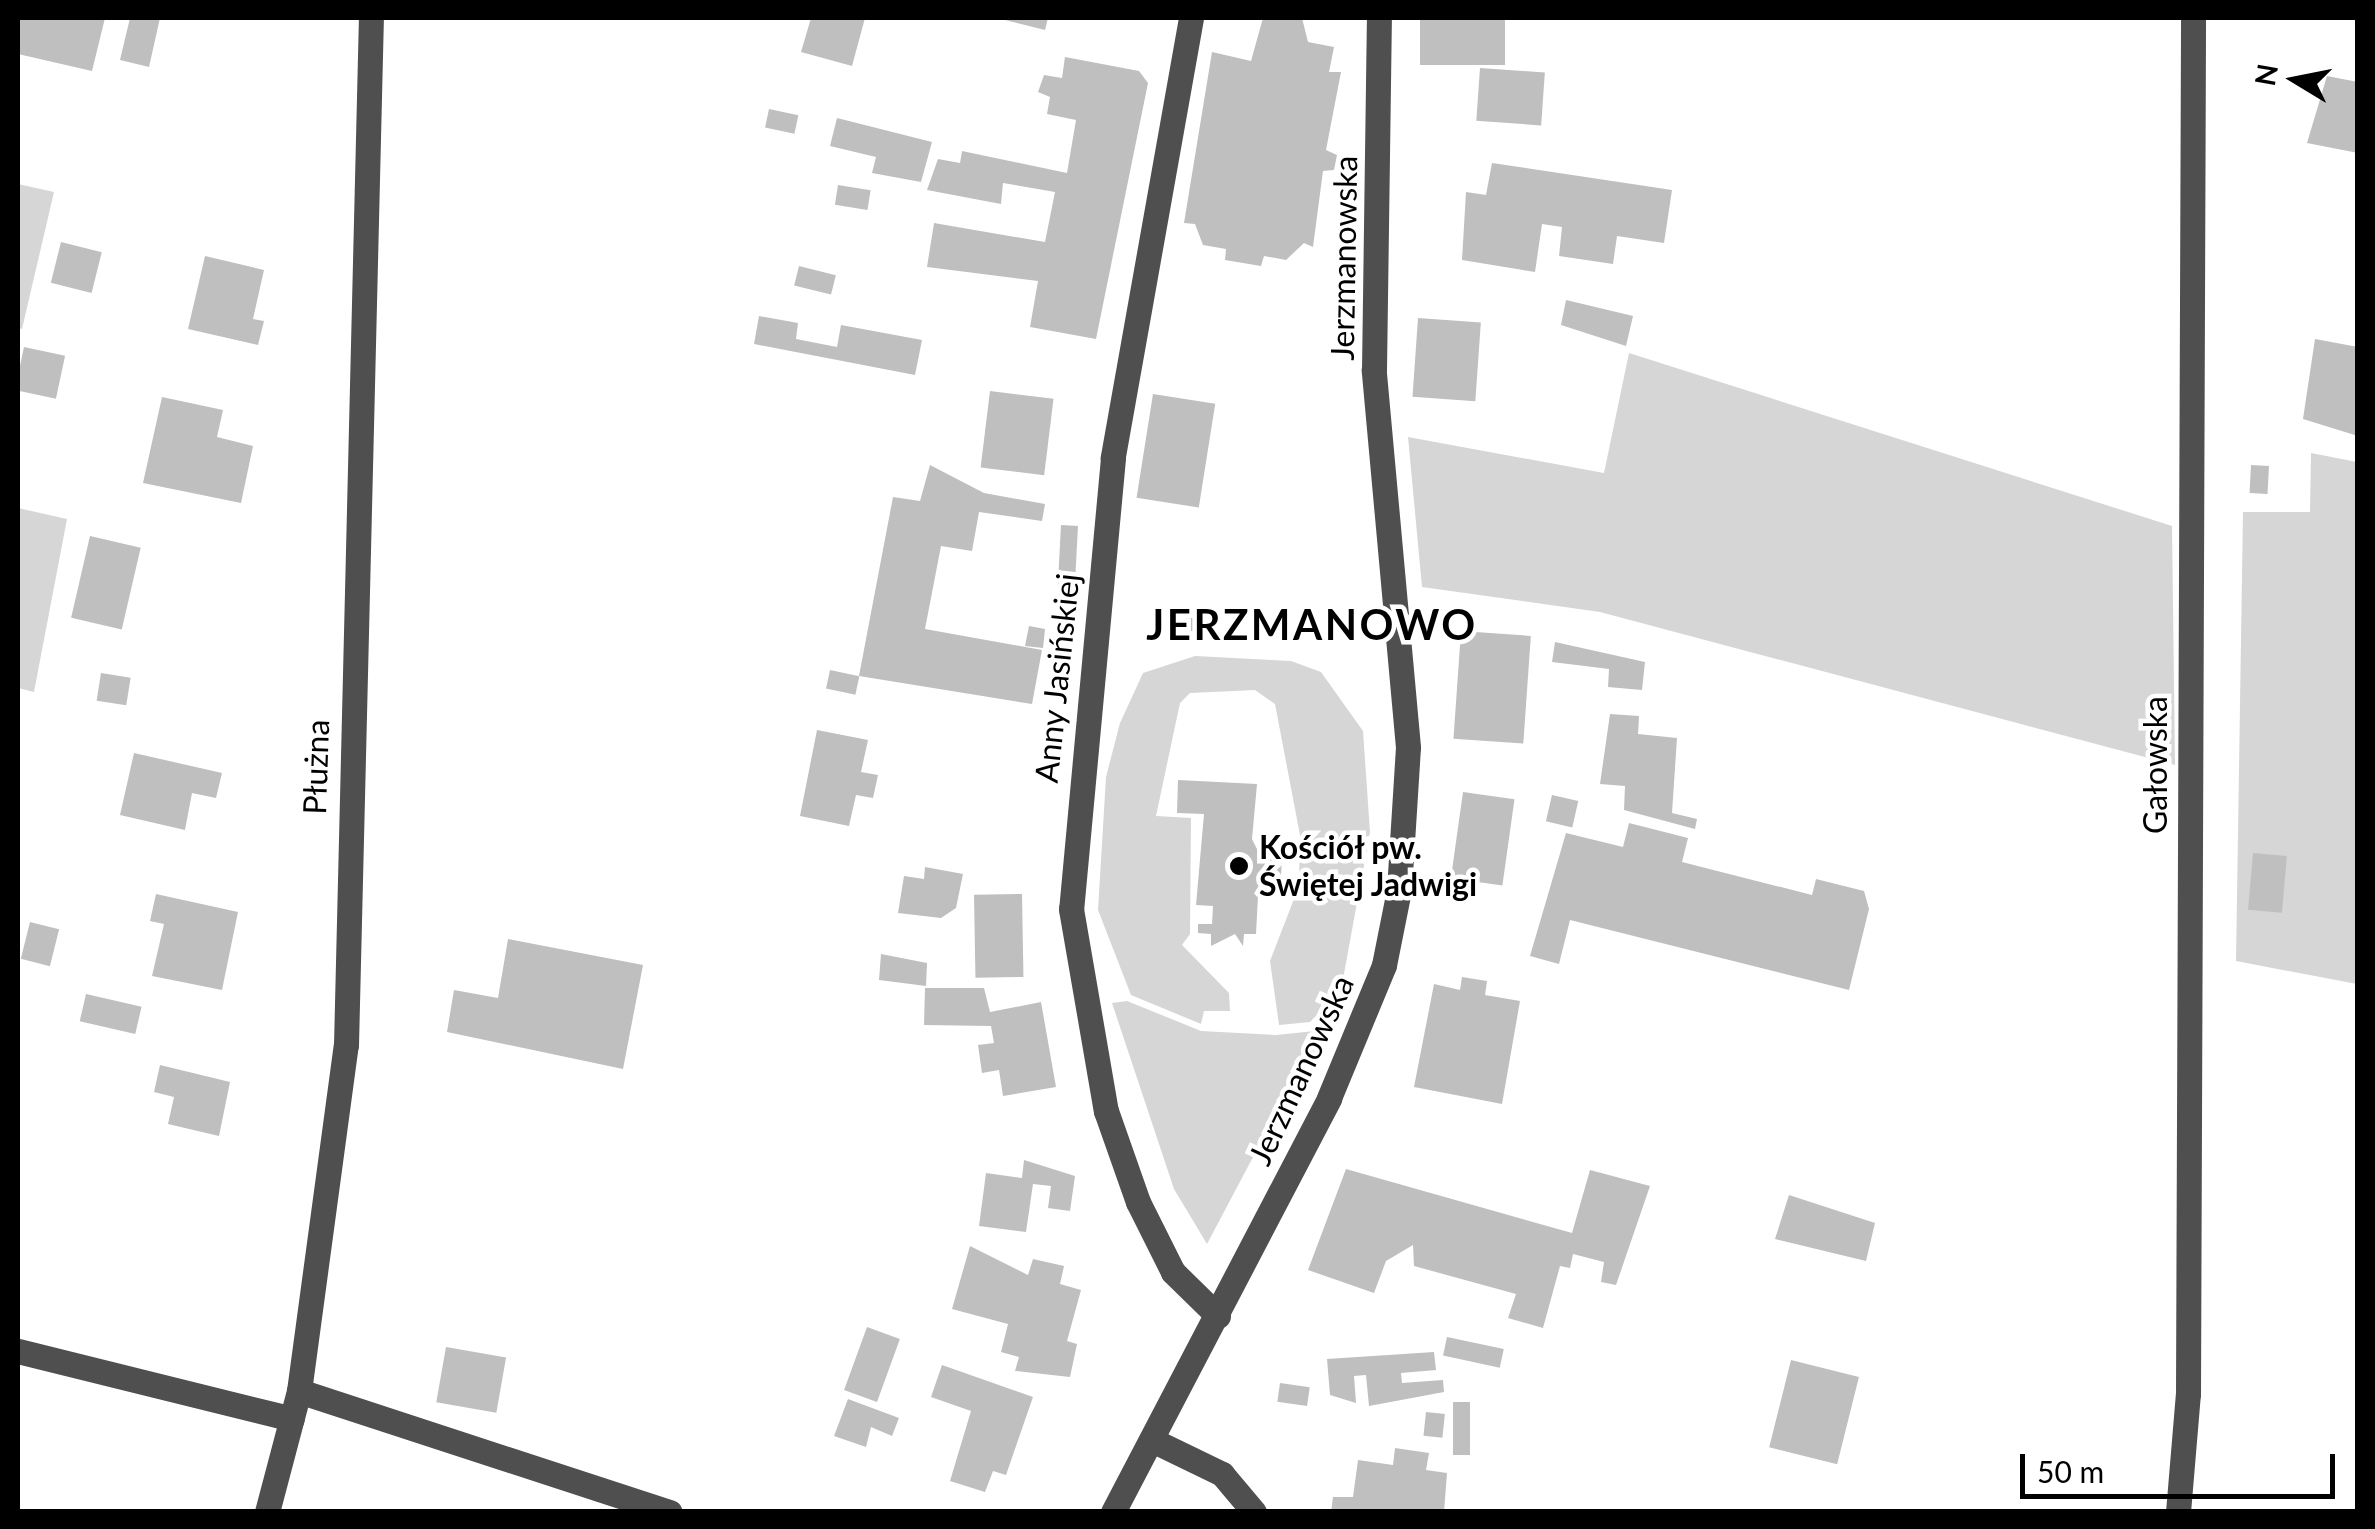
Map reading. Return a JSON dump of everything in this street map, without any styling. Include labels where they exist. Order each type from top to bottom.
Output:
[{"type":"street","name":"Płużna","points":[[266,1512],[298,1391],[346,1044],[372,18]]},
{"type":"street","name":"Anny Jasińskiej","points":[[1192,18],[1113,458],[1071,909],[1106,1110],[1138,1202],[1173,1272],[1218,1316]]},
{"type":"street","name":"Jerzmanowska","points":[[1113,1512],[1218,1316],[1365,1020],[1400,890],[1408,747],[1374,370],[1378,18]]},
{"type":"street","name":"Gałowska","points":[[2178,1512],[2188,1394],[2194,18]]},
{"type":"street","points":[[18,1352],[292,1420]]},
{"type":"street","points":[[298,1391],[670,1512]]},
{"type":"street","points":[[1152,1440],[1222,1474],[1254,1512]]},
{"type":"shaded area","points":[[18,184],[54,192],[22,329],[18,328]]},
{"type":"shaded area","points":[[1629,353],[2172,526],[2175,765],[1600,612],[1422,587],[1408,437],[1604,473]]},
{"type":"shaded area","points":[[2311,453],[2357,462],[2357,984],[2236,961],[2243,512],[2310,512]]},
{"type":"shaded area","points":[[18,508],[67,519],[34,692],[18,688]]},
{"type":"shaded area","points":[[1195,656],[1291,661],[1321,672],[1363,731],[1370,832],[1341,990],[1310,1022],[1279,1025],[1270,961],[1299,886],[1300,835],[1275,704],[1255,690],[1190,693],[1180,703],[1156,816],[1191,818],[1190,934],[1182,945],[1229,993],[1230,1011],[1204,1011],[1201,1024],[1131,995],[1098,910],[1106,777],[1120,723],[1143,673]]},
{"type":"shaded area","points":[[1349,992],[1312,1079],[1298,1072],[1207,1244],[1174,1189],[1112,1003],[1127,1001],[1201,1031],[1276,1035],[1315,1031]]},
{"type":"building","points":[[18,18],[105,18],[92,71],[18,54]]},
{"type":"building","points":[[130,18],[160,18],[149,67],[120,60]]},
{"type":"building","points":[[811,18],[865,18],[852,66],[801,52]]},
{"type":"building","points":[[997,18],[1048,18],[1045,30]]},
{"type":"building","points":[[1263,18],[1302,18],[1308,42],[1334,47],[1329,72],[1341,72],[1326,150],[1337,155],[1334,170],[1323,171],[1313,247],[1304,243],[1286,260],[1264,256],[1261,266],[1225,260],[1226,249],[1203,245],[1195,224],[1184,223],[1212,52],[1251,61]]},
{"type":"building","points":[[1420,18],[1505,18],[1505,65],[1420,65]]},
{"type":"building","points":[[1065,57],[1139,71],[1148,83],[1096,339],[1030,327],[1038,281],[927,267],[934,223],[1045,242],[1055,192],[1003,183],[1001,204],[927,190],[938,159],[960,163],[962,151],[1067,173],[1076,120],[1047,114],[1050,97],[1038,92],[1044,75],[1062,78]]},
{"type":"building","points":[[1480,68],[1545,73],[1541,125],[1476,121]]},
{"type":"building","points":[[2327,76],[2358,82],[2358,153],[2307,143]]},
{"type":"building","points":[[769,109],[798,115],[794,134],[765,128]]},
{"type":"building","points":[[837,118],[932,142],[921,182],[872,173],[876,157],[830,146]]},
{"type":"building","points":[[1492,163],[1672,190],[1664,243],[1617,236],[1613,264],[1559,256],[1562,227],[1542,224],[1535,272],[1462,260],[1466,192],[1486,195]]},
{"type":"building","points":[[838,185],[871,190],[867,210],[835,205]]},
{"type":"building","points":[[61,242],[102,252],[92,293],[51,283]]},
{"type":"building","points":[[205,256],[264,270],[253,319],[264,321],[258,345],[188,329]]},
{"type":"building","points":[[799,266],[836,275],[831,295],[794,285]]},
{"type":"building","points":[[1566,300],[1633,316],[1626,346],[1561,325]]},
{"type":"building","points":[[759,316],[798,323],[796,339],[837,347],[841,325],[922,340],[915,375],[754,344]]},
{"type":"building","points":[[1418,318],[1481,322],[1475,401],[1412,397]]},
{"type":"building","points":[[2315,339],[2358,347],[2358,436],[2303,419]]},
{"type":"building","points":[[24,347],[65,356],[56,399],[18,391]]},
{"type":"building","points":[[990,391],[1054,399],[1044,475],[981,467]]},
{"type":"building","points":[[1153,394],[1215,404],[1199,508],[1137,498]]},
{"type":"building","points":[[162,397],[223,410],[217,437],[253,446],[241,503],[143,483]]},
{"type":"building","points":[[930,465],[984,493],[1045,504],[1042,521],[979,512],[972,551],[941,546],[925,629],[1042,650],[1032,704],[859,676],[893,497],[920,501]]},
{"type":"building","points":[[2251,465],[2269,466],[2268,494],[2250,493]]},
{"type":"building","points":[[1061,525],[1078,526],[1075,591],[1058,590]]},
{"type":"building","points":[[90,536],[141,548],[122,630],[71,618]]},
{"type":"building","points":[[1185,615],[1201,617],[1198,644],[1182,642]]},
{"type":"building","points":[[1029,626],[1045,629],[1043,648],[1025,646]]},
{"type":"building","points":[[1461,631],[1531,636],[1523,744],[1453,739]]},
{"type":"building","points":[[1555,642],[1645,662],[1642,690],[1608,687],[1609,669],[1552,662]]},
{"type":"building","points":[[830,670],[859,676],[855,695],[826,689]]},
{"type":"building","points":[[101,673],[131,678],[126,705],[97,701]]},
{"type":"building","points":[[1610,714],[1639,716],[1638,734],[1677,738],[1672,813],[1697,819],[1695,829],[1624,810],[1625,786],[1600,784]]},
{"type":"building","points":[[817,730],[868,740],[861,772],[878,775],[873,798],[856,795],[849,826],[800,816]]},
{"type":"building","points":[[134,753],[222,773],[216,798],[192,793],[185,830],[120,815]]},
{"type":"building","name":"Kościół pw. Świętej Jadwigi","points":[[1178,780],[1257,784],[1252,839],[1259,853],[1282,854],[1281,878],[1259,877],[1256,934],[1244,934],[1243,946],[1235,934],[1211,946],[1211,934],[1198,933],[1198,924],[1212,924],[1213,906],[1196,905],[1204,814],[1177,813]]},
{"type":"building","points":[[1463,792],[1514,799],[1502,885],[1451,878]]},
{"type":"building","points":[[1552,795],[1578,801],[1572,827],[1546,821]]},
{"type":"building","points":[[1629,823],[1688,838],[1682,862],[1812,895],[1816,879],[1864,891],[1869,909],[1849,990],[1570,920],[1559,964],[1530,956],[1566,833],[1623,847]]},
{"type":"building","points":[[2253,853],[2287,856],[2282,913],[2248,910]]},
{"type":"building","points":[[925,867],[963,874],[956,908],[941,918],[898,913],[904,876],[924,879]]},
{"type":"building","points":[[156,894],[238,912],[222,990],[152,976],[164,924],[150,921]]},
{"type":"building","points":[[1022,894],[1023,977],[975,978],[974,895]]},
{"type":"building","points":[[30,922],[59,929],[50,966],[21,959]]},
{"type":"building","points":[[508,939],[643,965],[623,1069],[447,1032],[454,990],[498,998]]},
{"type":"building","points":[[881,954],[927,963],[926,986],[879,980]]},
{"type":"building","points":[[1462,977],[1487,981],[1485,995],[1520,1001],[1502,1104],[1414,1087],[1434,984],[1460,990]]},
{"type":"building","points":[[925,988],[984,988],[990,1012],[1041,1002],[1056,1087],[1003,1096],[999,1070],[982,1073],[978,1045],[994,1043],[991,1026],[924,1025]]},
{"type":"building","points":[[86,994],[142,1007],[135,1034],[80,1021]]},
{"type":"building","points":[[160,1065],[230,1082],[219,1136],[168,1124],[174,1097],[154,1092]]},
{"type":"building","points":[[1024,1160],[1075,1176],[1070,1211],[1048,1208],[1051,1186],[1033,1184],[1026,1232],[979,1226],[986,1173],[1022,1178]]},
{"type":"building","points":[[1346,1169],[1572,1233],[1590,1170],[1650,1186],[1616,1285],[1601,1282],[1604,1262],[1573,1254],[1570,1268],[1560,1266],[1543,1328],[1508,1318],[1516,1294],[1414,1266],[1413,1245],[1386,1261],[1374,1293],[1308,1270]]},
{"type":"building","points":[[1789,1195],[1875,1223],[1866,1261],[1775,1239]]},
{"type":"building","points":[[970,1246],[1028,1275],[1033,1259],[1064,1266],[1060,1284],[1081,1290],[1067,1341],[1077,1344],[1070,1377],[1015,1371],[1019,1357],[1001,1352],[1008,1324],[952,1309]]},
{"type":"building","points":[[867,1327],[900,1339],[877,1402],[844,1390]]},
{"type":"building","points":[[1447,1337],[1504,1349],[1500,1368],[1443,1356]]},
{"type":"building","points":[[446,1347],[506,1358],[496,1413],[436,1402]]},
{"type":"building","points":[[1434,1352],[1436,1370],[1401,1373],[1402,1383],[1443,1380],[1444,1392],[1369,1406],[1366,1375],[1354,1376],[1356,1403],[1330,1395],[1327,1359]]},
{"type":"building","points":[[1791,1360],[1859,1377],[1837,1464],[1769,1447]]},
{"type":"building","points":[[942,1365],[1033,1397],[1006,1475],[993,1471],[985,1492],[950,1481],[971,1411],[931,1397]]},
{"type":"building","points":[[1280,1383],[1310,1387],[1307,1406],[1277,1402]]},
{"type":"building","points":[[848,1399],[899,1418],[892,1436],[871,1427],[866,1447],[834,1436]]},
{"type":"building","points":[[1453,1402],[1470,1402],[1470,1455],[1453,1455]]},
{"type":"building","points":[[1426,1412],[1445,1414],[1442,1438],[1423,1436]]},
{"type":"building","points":[[1395,1448],[1429,1453],[1426,1470],[1447,1473],[1444,1512],[1331,1512],[1333,1497],[1353,1497],[1358,1460],[1393,1465]]},
{"type":"place","name":"Kościół pw. Świętej Jadwigi","points":[[1239,866]]},
{"type":"district","name":"JERZMANOWO","points":[[1312,624]]}]
